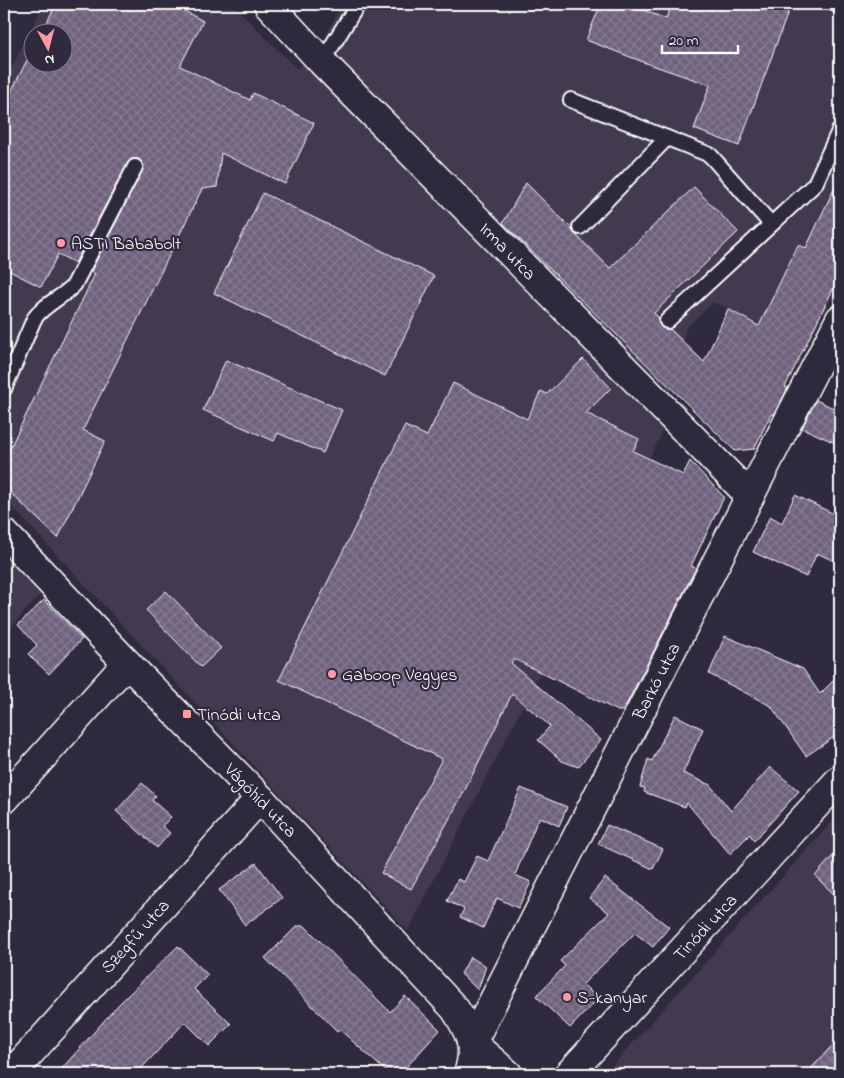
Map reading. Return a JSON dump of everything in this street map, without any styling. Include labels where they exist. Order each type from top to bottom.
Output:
[{"type":"street","name":"Irma utca","points":[[268,4],[322,62],[633,366],[750,496]]},
{"type":"street","name":"Barkó utca","points":[[472,1043],[840,319]]},
{"type":"street","name":"Vágóhíd utca","points":[[4,533],[127,663],[260,798],[455,1010],[470,1033],[472,1043],[508,1074]]},
{"type":"street","points":[[4,800],[127,663]]},
{"type":"street","name":"Tinódi utca","points":[[569,1074],[840,780]]},
{"type":"street","name":"Szegfű utca","points":[[11,1074],[260,798]]},
{"type":"street","points":[[468,1074],[472,1057],[472,1043]]},
{"type":"lane","points":[[322,62],[358,4]]},
{"type":"lane","points":[[835,4],[840,6]]},
{"type":"lane","points":[[571,100],[710,155],[771,224]]},
{"type":"lane","points":[[667,321],[815,184],[840,129]]},
{"type":"lane","points":[[580,227],[667,138]]},
{"type":"lane","points":[[4,389],[34,319],[40,310],[66,294],[74,285],[135,167]]},
{"type":"shaded area","points":[[44,4],[232,4],[297,69],[324,41],[341,4],[840,4],[840,277],[807,346],[713,302],[686,328],[660,437],[408,931],[4,498],[4,82],[22,47],[22,72],[72,72],[72,22],[35,22]]},
{"type":"shaded area","points":[[4,554],[42,593],[4,634]]},
{"type":"shaded area","points":[[840,813],[840,1074],[605,1074]]},
{"type":"building","points":[[56,4],[171,4],[203,21],[180,66],[250,100],[253,93],[314,123],[285,184],[221,153],[217,187],[202,189],[83,430],[105,441],[58,538],[4,487],[4,460],[95,274],[91,271],[144,167],[139,159],[131,159],[128,163],[75,263],[58,254],[41,287],[4,268],[4,106],[22,70],[22,72],[72,72],[72,22],[47,22]]},
{"type":"building","points":[[601,4],[628,4],[666,19],[671,4],[791,4],[739,146],[694,129],[710,85],[586,40]]},
{"type":"building","points":[[840,176],[840,275],[785,387],[788,388],[774,415],[771,414],[754,449],[735,451],[503,223],[526,183],[610,268],[694,187],[738,232],[654,313],[659,318],[658,322],[661,327],[670,329],[704,362],[728,309],[759,326],[798,245],[806,248]]},
{"type":"building","points":[[263,193],[434,276],[385,376],[214,293]]},
{"type":"building","points":[[583,359],[611,388],[586,413],[639,439],[633,451],[683,475],[690,461],[724,497],[691,566],[696,568],[623,711],[618,711],[514,659],[511,663],[601,740],[578,767],[562,761],[538,740],[550,726],[512,694],[465,790],[411,889],[381,873],[442,759],[279,680],[405,426],[427,436],[453,383],[527,419],[541,391],[547,394]]},
{"type":"building","points":[[226,360],[342,410],[323,453],[278,433],[274,441],[203,410]]},
{"type":"building","points":[[816,400],[840,411],[840,445],[802,428]]},
{"type":"building","points":[[795,495],[840,517],[840,564],[817,553],[806,577],[753,552],[770,516],[782,523]]},
{"type":"building","points":[[166,591],[221,648],[201,667],[146,610]]},
{"type":"building","points":[[44,600],[82,639],[49,674],[28,654],[37,645],[18,625]]},
{"type":"building","points":[[725,636],[803,669],[820,694],[840,674],[840,733],[806,756],[771,706],[709,674]]},
{"type":"building","points":[[675,715],[703,729],[683,773],[710,785],[731,811],[770,767],[799,791],[754,841],[750,834],[730,854],[687,803],[685,807],[644,792],[645,788],[640,787],[648,759],[652,761]]},
{"type":"building","points":[[142,783],[156,796],[152,800],[171,817],[162,826],[170,833],[157,848],[116,811]]},
{"type":"building","points":[[521,788],[567,807],[559,826],[540,817],[536,824],[515,875],[531,882],[518,908],[497,898],[483,928],[460,917],[464,909],[447,901],[458,879],[464,882],[477,856],[488,861]]},
{"type":"building","points":[[607,825],[663,849],[653,869],[598,844]]},
{"type":"building","points":[[840,848],[840,900],[815,876]]},
{"type":"building","points":[[256,863],[282,898],[245,925],[219,890]]},
{"type":"building","points":[[605,878],[669,927],[653,947],[635,933],[583,984],[598,999],[570,1028],[536,996],[565,966],[560,961],[609,913],[589,898]]},
{"type":"building","points":[[297,926],[305,926],[390,1012],[405,996],[440,1030],[400,1074],[389,1074],[339,1029],[337,1031],[265,958]]},
{"type":"building","points":[[178,946],[208,975],[194,989],[231,1024],[209,1046],[185,1022],[136,1074],[57,1074],[119,1004]]},
{"type":"building","points":[[470,957],[486,966],[478,990],[461,974]]},
{"type":"building","points":[[840,1037],[840,1074],[806,1074]]},
{"type":"place","name":"ASTI Bababolt","points":[[61,243]]},
{"type":"place","name":"Gaboop Vegyes","points":[[332,674]]},
{"type":"place","name":"Tinódi utca","points":[[187,714]]},
{"type":"place","name":"S-kanyar","points":[[567,997]]}]
